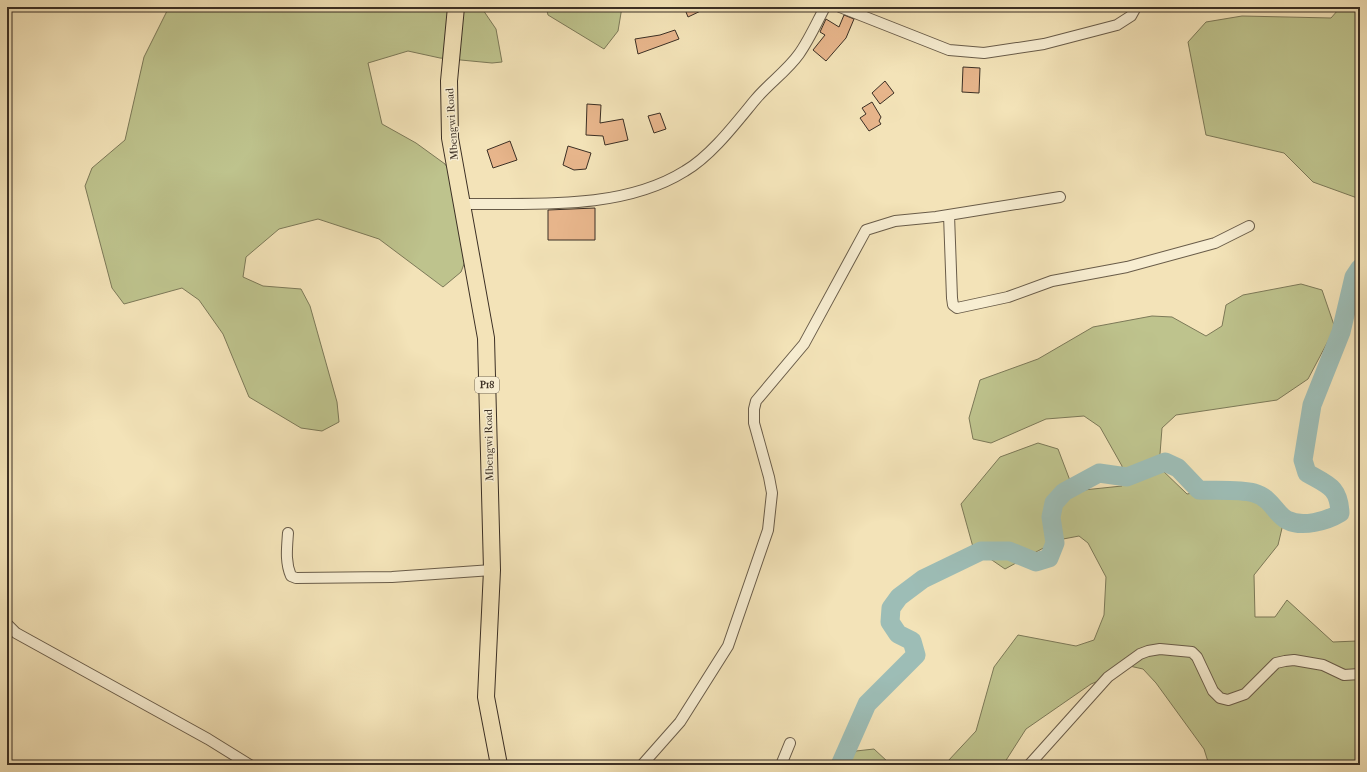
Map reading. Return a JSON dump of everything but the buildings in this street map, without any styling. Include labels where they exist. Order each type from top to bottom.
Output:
[{"type":"main road","name":"Mbengwi Road","points":[[456,7],[449,81],[450,138],[486,338],[492,570],[486,697],[499,765]]},
{"type":"street","points":[[461,204],[571,203],[617,197],[659,184],[686,171],[721,140],[759,96],[799,55],[825,7]]},
{"type":"street","points":[[840,7],[949,50],[984,53],[1044,44],[1117,25],[1131,16],[1136,7]]},
{"type":"street","points":[[642,765],[680,722],[728,646],[768,530],[772,493],[754,423],[754,408],[756,401],[804,344],[866,230],[895,222],[1060,197]]},
{"type":"street","points":[[949,215],[952,298],[953,306],[957,308],[1008,297],[1052,281],[1127,267],[1214,243],[1249,226]]},
{"type":"street","points":[[288,533],[286,561],[291,576],[296,578],[392,577],[492,570]]},
{"type":"street","points":[[7,624],[16,633],[208,739],[250,765]]},
{"type":"street","points":[[1029,765],[1108,677],[1140,654],[1148,651],[1160,649],[1192,652],[1197,657],[1213,691],[1220,698],[1228,700],[1245,694],[1276,663],[1286,661],[1294,660],[1323,665],[1344,675],[1360,674]]},
{"type":"street","points":[[781,765],[790,743]]},
{"type":"green space","points":[[169,7],[481,7],[496,29],[502,62],[492,63],[440,58],[408,51],[368,63],[382,124],[416,143],[445,164],[471,205],[472,243],[461,272],[443,287],[379,239],[318,219],[279,229],[246,257],[243,277],[263,286],[301,289],[310,306],[337,402],[339,422],[322,431],[301,428],[249,397],[223,334],[199,300],[182,288],[124,304],[112,288],[85,186],[92,168],[125,140],[144,57]]},
{"type":"green space","points":[[546,7],[622,7],[618,31],[604,49],[548,15]]},
{"type":"green space","points":[[1338,7],[1360,7],[1360,199],[1313,182],[1284,153],[1206,135],[1188,42],[1206,22],[1242,16],[1331,18],[1338,10]]},
{"type":"green space","points":[[1301,284],[1322,290],[1335,328],[1308,379],[1277,400],[1176,415],[1162,428],[1159,467],[1187,494],[1244,485],[1263,491],[1283,524],[1278,545],[1254,575],[1255,617],[1275,617],[1287,600],[1333,642],[1357,641],[1360,643],[1360,765],[1209,765],[1204,749],[1156,683],[1143,669],[1125,665],[1108,677],[1091,684],[1026,729],[1003,765],[914,765],[948,761],[976,731],[994,667],[1018,635],[1076,646],[1094,640],[1104,615],[1106,577],[1088,543],[1079,536],[1058,540],[1005,569],[973,547],[961,504],[1000,457],[1038,443],[1058,449],[1074,491],[1122,486],[1122,466],[1100,427],[1084,416],[1046,419],[991,443],[973,439],[969,418],[980,380],[1038,359],[1093,327],[1152,316],[1172,317],[1206,336],[1222,326],[1226,305],[1243,295]]},
{"type":"green space","points":[[874,749],[888,762],[903,765],[847,765],[856,751]]},
{"type":"waterway","points":[[840,765],[867,704],[916,655],[912,641],[898,634],[890,622],[891,608],[899,597],[923,579],[981,551],[1009,551],[1036,562],[1049,558],[1055,543],[1051,517],[1054,503],[1064,492],[1099,473],[1127,477],[1165,462],[1178,468],[1199,490],[1248,492],[1260,495],[1265,498],[1279,514],[1287,520],[1293,522],[1307,523],[1321,521],[1340,513],[1335,492],[1326,484],[1307,473],[1303,460],[1312,405],[1341,332],[1354,277],[1360,268]]}]
